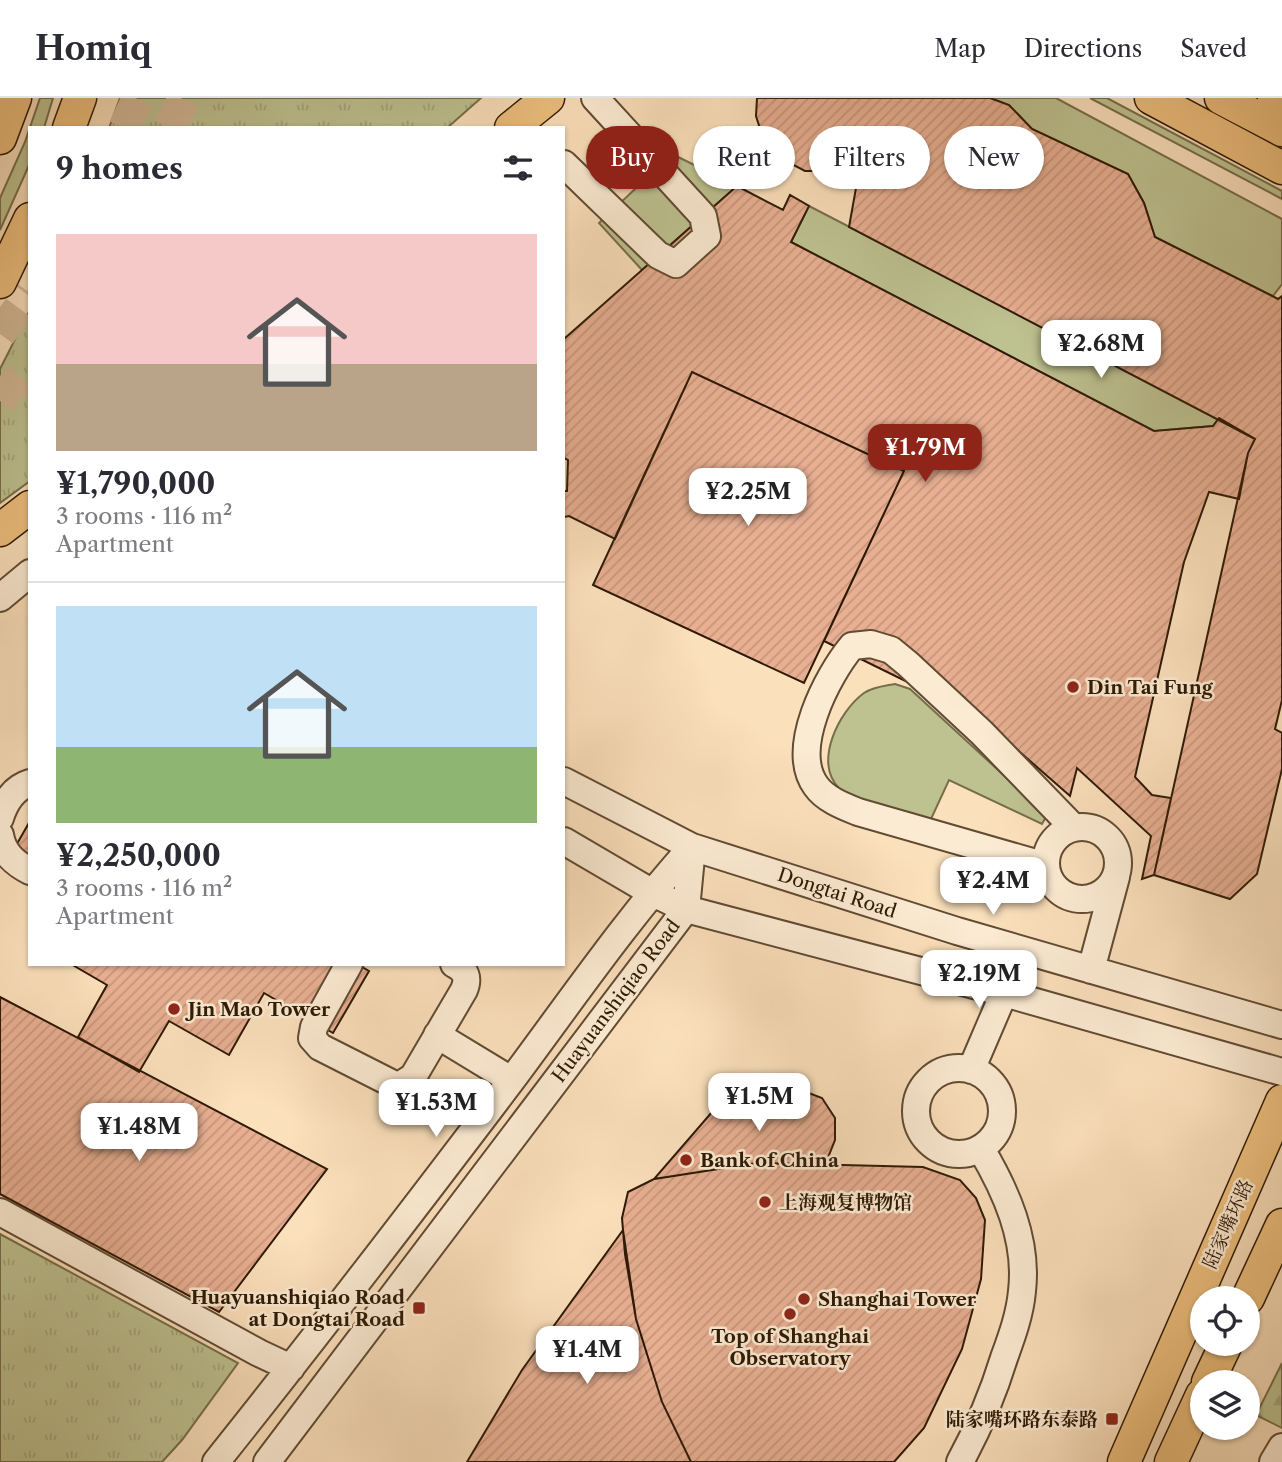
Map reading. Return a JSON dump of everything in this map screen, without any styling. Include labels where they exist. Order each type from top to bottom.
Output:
[{"type":"main road","points":[[0,138],[15,98]]},
{"type":"main road","points":[[70,126],[80,98]]},
{"type":"main road","points":[[516,126],[548,98]]},
{"type":"main road","points":[[1152,98],[1282,167]]},
{"type":"main road","points":[[1221,98],[1282,130]]},
{"type":"main road","points":[[1274,98],[1282,102]]},
{"type":"main road","points":[[0,282],[28,223]]},
{"type":"main road","points":[[0,530],[28,509]]},
{"type":"main road","name":"陆家嘴环路","points":[[1124,1462],[1282,1101]]},
{"type":"main road","points":[[1254,1286],[1282,1225]]},
{"type":"main road","points":[[1171,1462],[1190,1421]]},
{"type":"street","points":[[565,165],[667,260],[676,264],[707,236],[703,216],[595,98]]},
{"type":"street","points":[[0,598],[28,577]]},
{"type":"street","points":[[1046,866],[858,812],[835,802],[816,787],[808,767],[806,747],[809,728],[839,662],[852,646],[871,643],[891,650],[982,733],[1074,828]]},
{"type":"street","name":"Dongtai Road","points":[[565,782],[692,847],[957,931],[1282,1025]]},
{"type":"street","points":[[2,807],[12,794],[28,784]]},
{"type":"street","points":[[1091,970],[1113,896],[1119,861],[1116,848],[1109,838],[1098,830],[1086,827],[1062,833],[1047,853],[1048,878],[1056,889],[1066,897],[1085,900],[1108,890],[1115,879],[1119,861]]},
{"type":"street","points":[[0,835],[7,854],[28,870]]},
{"type":"street","points":[[565,842],[651,892],[687,909],[1004,993],[1282,1072]]},
{"type":"street","name":"Huayuanshiqiao Road","points":[[216,1462],[511,1080],[651,892],[692,847]]},
{"type":"street","name":"Huayuanshiqiao Road","points":[[267,1462],[687,909],[692,847]]},
{"type":"street","points":[[348,966],[314,1027],[313,1038],[320,1046],[395,1085],[413,1077],[467,983],[464,971],[457,966]]},
{"type":"street","points":[[971,1070],[1004,993]]},
{"type":"street","points":[[437,1035],[511,1080]]},
{"type":"street","points":[[957,1068],[984,1076],[994,1086],[1002,1113],[999,1127],[992,1139],[981,1149],[967,1154],[953,1154],[939,1150],[928,1142],[920,1130],[916,1116],[922,1089],[931,1078],[943,1071],[957,1068]]},
{"type":"street","points":[[960,1462],[997,1382],[1018,1316],[1023,1289],[1020,1249],[1012,1211],[999,1179],[981,1149]]},
{"type":"street","points":[[0,1212],[291,1368]]},
{"type":"street","points":[[1273,1462],[1282,1447]]},
{"type":"green space","points":[[40,98],[53,98],[45,126],[30,126]]},
{"type":"green space","points":[[120,98],[481,98],[449,126],[110,126]]},
{"type":"green space","points":[[991,98],[1056,98],[1282,219],[1282,284],[1273,296],[1155,237],[1144,203],[1128,174],[1044,135],[1044,126],[1029,126],[1009,105]]},
{"type":"green space","points":[[1090,98],[1107,98],[1282,191],[1282,199]]},
{"type":"green space","points":[[28,133],[28,167],[0,230],[0,198]]},
{"type":"green space","points":[[679,157],[693,164],[693,189],[734,189],[642,270],[599,223],[635,189],[679,189]]},
{"type":"green space","points":[[809,206],[1219,418],[1213,426],[1154,431],[791,242]]},
{"type":"green space","points":[[28,314],[28,482],[0,503],[0,369]]},
{"type":"green space","points":[[895,684],[910,689],[1047,815],[1042,824],[949,780],[931,819],[869,803],[839,788],[828,765],[832,738],[838,724],[864,693]]},
{"type":"green space","points":[[0,1234],[238,1363],[182,1440],[162,1462],[0,1462]]},
{"type":"green space","points":[[1282,1363],[1282,1428],[1260,1417],[1260,1407]]},
{"type":"building","points":[[757,98],[990,98],[1009,105],[1029,126],[944,126],[944,189],[1044,189],[1044,135],[1128,174],[1144,203],[1155,237],[1278,299],[1282,296],[1282,700],[1275,729],[1282,733],[1282,769],[1257,874],[1230,899],[1154,875],[1248,453],[1255,439],[849,227],[856,189],[930,189],[930,126],[809,126],[809,171],[805,171],[795,166],[795,126],[759,126],[756,116]]},
{"type":"building","points":[[734,189],[743,189],[783,210],[790,195],[809,206],[791,242],[1154,431],[1213,426],[1219,418],[1255,439],[1248,453],[1239,499],[1209,492],[1184,562],[1135,777],[1152,795],[1171,798],[1154,875],[1142,879],[1151,836],[1077,768],[1070,796],[981,718],[824,641],[904,471],[692,372],[615,539],[569,516],[565,517],[568,460],[565,458],[565,338]]},
{"type":"building","points":[[692,372],[904,471],[804,683],[593,585]]},
{"type":"building","points":[[28,824],[28,856],[14,849]]},
{"type":"building","name":"Jin Mao Tower","points":[[74,966],[360,966],[369,971],[333,1033],[264,993],[229,1055],[169,1021],[139,1072],[78,1037],[107,985]]},
{"type":"building","points":[[0,997],[327,1169],[219,1312],[0,1194]]},
{"type":"building","points":[[761,1084],[793,1087],[822,1098],[835,1118],[835,1140],[825,1165],[757,1163],[654,1179],[712,1112],[735,1096]]},
{"type":"building","name":"Shanghai Tower","points":[[757,1163],[923,1167],[960,1180],[976,1198],[985,1220],[981,1279],[962,1349],[924,1428],[894,1462],[691,1462],[662,1402],[636,1319],[625,1254],[622,1218],[628,1192],[654,1179]]},
{"type":"building","points":[[623,1230],[636,1319],[662,1402],[691,1462],[467,1462],[522,1370]]},
{"type":"tunnel","points":[[125,126],[138,98]]},
{"type":"tunnel","points":[[170,126],[184,98]]},
{"type":"tunnel","points":[[0,334],[28,296]]},
{"type":"tunnel","points":[[0,401],[28,367]]},
{"type":"place","name":"Din Tai Fung","points":[[1073,687]]},
{"type":"place","name":"Jin Mao Tower","points":[[174,1009]]},
{"type":"place","name":"Bank of China","points":[[686,1160]]},
{"type":"place","name":"上海观复博物馆","points":[[765,1202]]},
{"type":"place","name":"Shanghai Tower","points":[[804,1299]]},
{"type":"place","name":"Huayuanshiqiao Road at Dongtai Road","points":[[419,1308]]},
{"type":"place","name":"Top of Shanghai Observatory","points":[[790,1314]]},
{"type":"place","name":"陆家嘴环路东泰路","points":[[1112,1419]]}]
